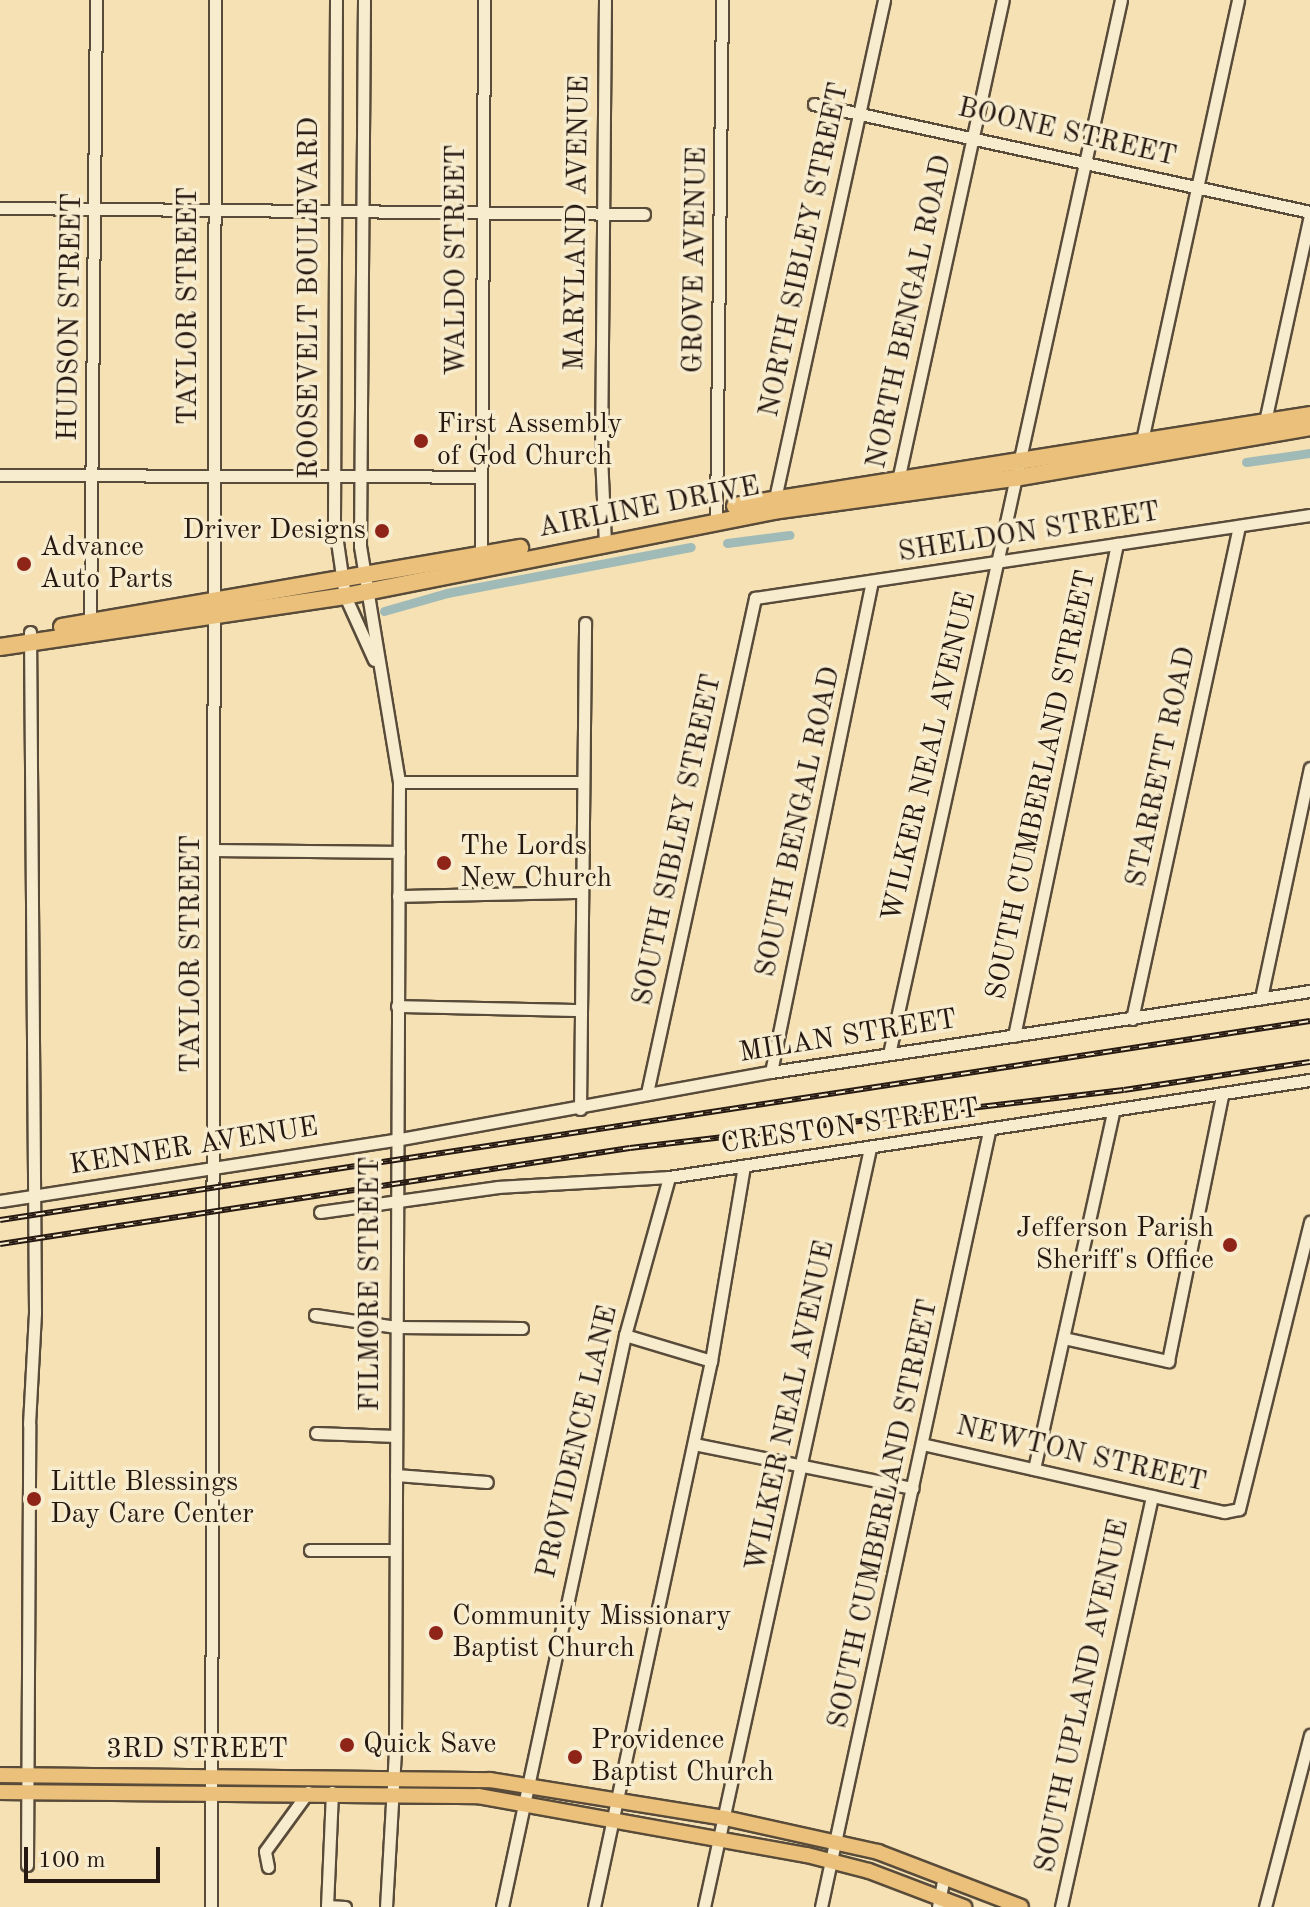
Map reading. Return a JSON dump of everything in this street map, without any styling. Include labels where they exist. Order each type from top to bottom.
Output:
[{"type":"highway","name":"AIRLINE DRIVE","points":[[0,637],[30,637],[343,589],[716,515],[1142,450],[1263,428],[1310,415]]},
{"type":"highway","name":"AIRLINE DRIVE","points":[[1263,428],[1310,427]]},
{"type":"highway","name":"AIRLINE DRIVE","points":[[0,647],[30,637]]},
{"type":"main road","name":"3RD STREET","points":[[0,1775],[394,1776],[530,1785],[725,1818],[836,1842],[944,1877],[1021,1907]]},
{"type":"main road","name":"3RD STREET","points":[[0,1792],[393,1793],[526,1803],[832,1861],[939,1902],[964,1907]]},
{"type":"street","name":"HUDSON STREET","points":[[90,628],[94,476],[96,0]]},
{"type":"street","name":"TAYLOR STREET","points":[[211,1907],[207,1793],[212,1775],[217,850],[212,476],[215,0]]},
{"type":"street","name":"ROOSEVELT BOULEVARD","points":[[336,0],[333,476],[343,589]]},
{"type":"street","name":"ROOSEVELT BOULEVARD","points":[[364,0],[361,476],[365,585]]},
{"type":"street","name":"WALDO STREET","points":[[481,562],[484,0]]},
{"type":"street","name":"MARYLAND AVENUE","points":[[604,537],[605,0]]},
{"type":"street","name":"GROVE AVENUE","points":[[716,515],[722,0]]},
{"type":"street","name":"NORTH SIBLEY STREET","points":[[773,505],[884,0]]},
{"type":"street","name":"NORTH BENGAL ROAD","points":[[897,487],[1003,0]]},
{"type":"street","name":"WILKER NEAL AVENUE","points":[[889,1054],[1121,0]]},
{"type":"street","points":[[1142,450],[1238,0]]},
{"type":"street","name":"BOONE STREET","points":[[814,104],[973,136],[1310,214]]},
{"type":"street","points":[[0,208],[644,214]]},
{"type":"street","points":[[1263,428],[1310,214]]},
{"type":"street","points":[[0,475],[480,477]]},
{"type":"street","name":"SHELDON STREET","points":[[755,598],[1310,515]]},
{"type":"street","name":"STARRETT ROAD","points":[[1132,1019],[1239,526]]},
{"type":"street","name":"SOUTH CUMBERLAND STREET","points":[[1014,1036],[1117,544]]},
{"type":"street","name":"SOUTH BENGAL ROAD","points":[[771,1072],[872,581]]},
{"type":"street","name":"FILMORE STREET","points":[[365,585],[376,663],[399,782],[394,1776],[386,1907]]},
{"type":"street","name":"FILMORE STREET","points":[[343,589],[376,663]]},
{"type":"street","name":"SOUTH SIBLEY STREET","points":[[647,1093],[755,598]]},
{"type":"street","points":[[580,1109],[580,782],[585,623]]},
{"type":"street","points":[[27,1865],[32,1196],[30,637]]},
{"type":"street","points":[[1261,998],[1310,768]]},
{"type":"street","points":[[399,782],[580,782]]},
{"type":"street","points":[[1295,841],[1310,844]]},
{"type":"street","points":[[217,850],[399,852]]},
{"type":"street","points":[[398,896],[581,892]]},
{"type":"street","name":"MILAN STREET","points":[[395,1140],[580,1109],[647,1093],[771,1072],[1310,991]]},
{"type":"street","points":[[397,1006],[580,1010]]},
{"type":"street","name":"CRESTON STREET","points":[[320,1212],[498,1187],[669,1177],[1113,1114],[1310,1080]]},
{"type":"street","points":[[1064,1338],[1168,1361],[1222,1095]]},
{"type":"street","points":[[1034,1469],[1113,1114]]},
{"type":"street","name":"SOUTH CUMBERLAND STREET","points":[[821,1907],[989,1131]]},
{"type":"street","name":"KENNER AVENUE","points":[[0,1201],[395,1140]]},
{"type":"street","name":"WILKER NEAL AVENUE","points":[[704,1907],[803,1467],[870,1148]]},
{"type":"street","points":[[594,1907],[711,1361],[744,1166]]},
{"type":"street","name":"PROVIDENCE LANE","points":[[502,1907],[625,1335],[669,1177]]},
{"type":"street","name":"NEWTON STREET","points":[[922,1444],[1152,1496],[1230,1511],[1239,1509],[1310,1222]]},
{"type":"street","points":[[315,1315],[396,1327],[522,1328]]},
{"type":"street","points":[[625,1335],[711,1361]]},
{"type":"street","points":[[316,1433],[396,1436]]},
{"type":"street","points":[[694,1444],[913,1488]]},
{"type":"street","points":[[396,1475],[487,1482]]},
{"type":"street","name":"SOUTH UPLAND AVENUE","points":[[1061,1907],[1152,1496]]},
{"type":"street","points":[[310,1550],[395,1550]]},
{"type":"street","points":[[1265,1907],[1310,1735]]},
{"type":"street","points":[[268,1867],[265,1851],[308,1792]]},
{"type":"street","points":[[332,1792],[327,1906],[345,1907]]},
{"type":"street","points":[[939,1902],[944,1877]]},
{"type":"waterway","points":[[1246,462],[1310,453]]},
{"type":"waterway","points":[[727,543],[789,535]]},
{"type":"waterway","points":[[384,611],[447,593],[691,547]]},
{"type":"railway","points":[[0,1220],[1310,1021]]},
{"type":"railway","points":[[0,1244],[630,1148],[1124,1090],[1310,1062]]},
{"type":"place","name":"First Assembly of God Church","points":[[421,441]]},
{"type":"place","name":"Driver Designs","points":[[382,531]]},
{"type":"place","name":"Advance Auto Parts","points":[[24,564]]},
{"type":"place","name":"The Lords New Church","points":[[444,863]]},
{"type":"place","name":"Jefferson Parish Sheriff's Office","points":[[1230,1245]]},
{"type":"place","name":"Little Blessings Day Care Center","points":[[34,1499]]},
{"type":"place","name":"Community Missionary Baptist Church","points":[[436,1633]]},
{"type":"place","name":"Quick Save","points":[[347,1745]]},
{"type":"place","name":"Providence Baptist Church","points":[[575,1757]]}]
